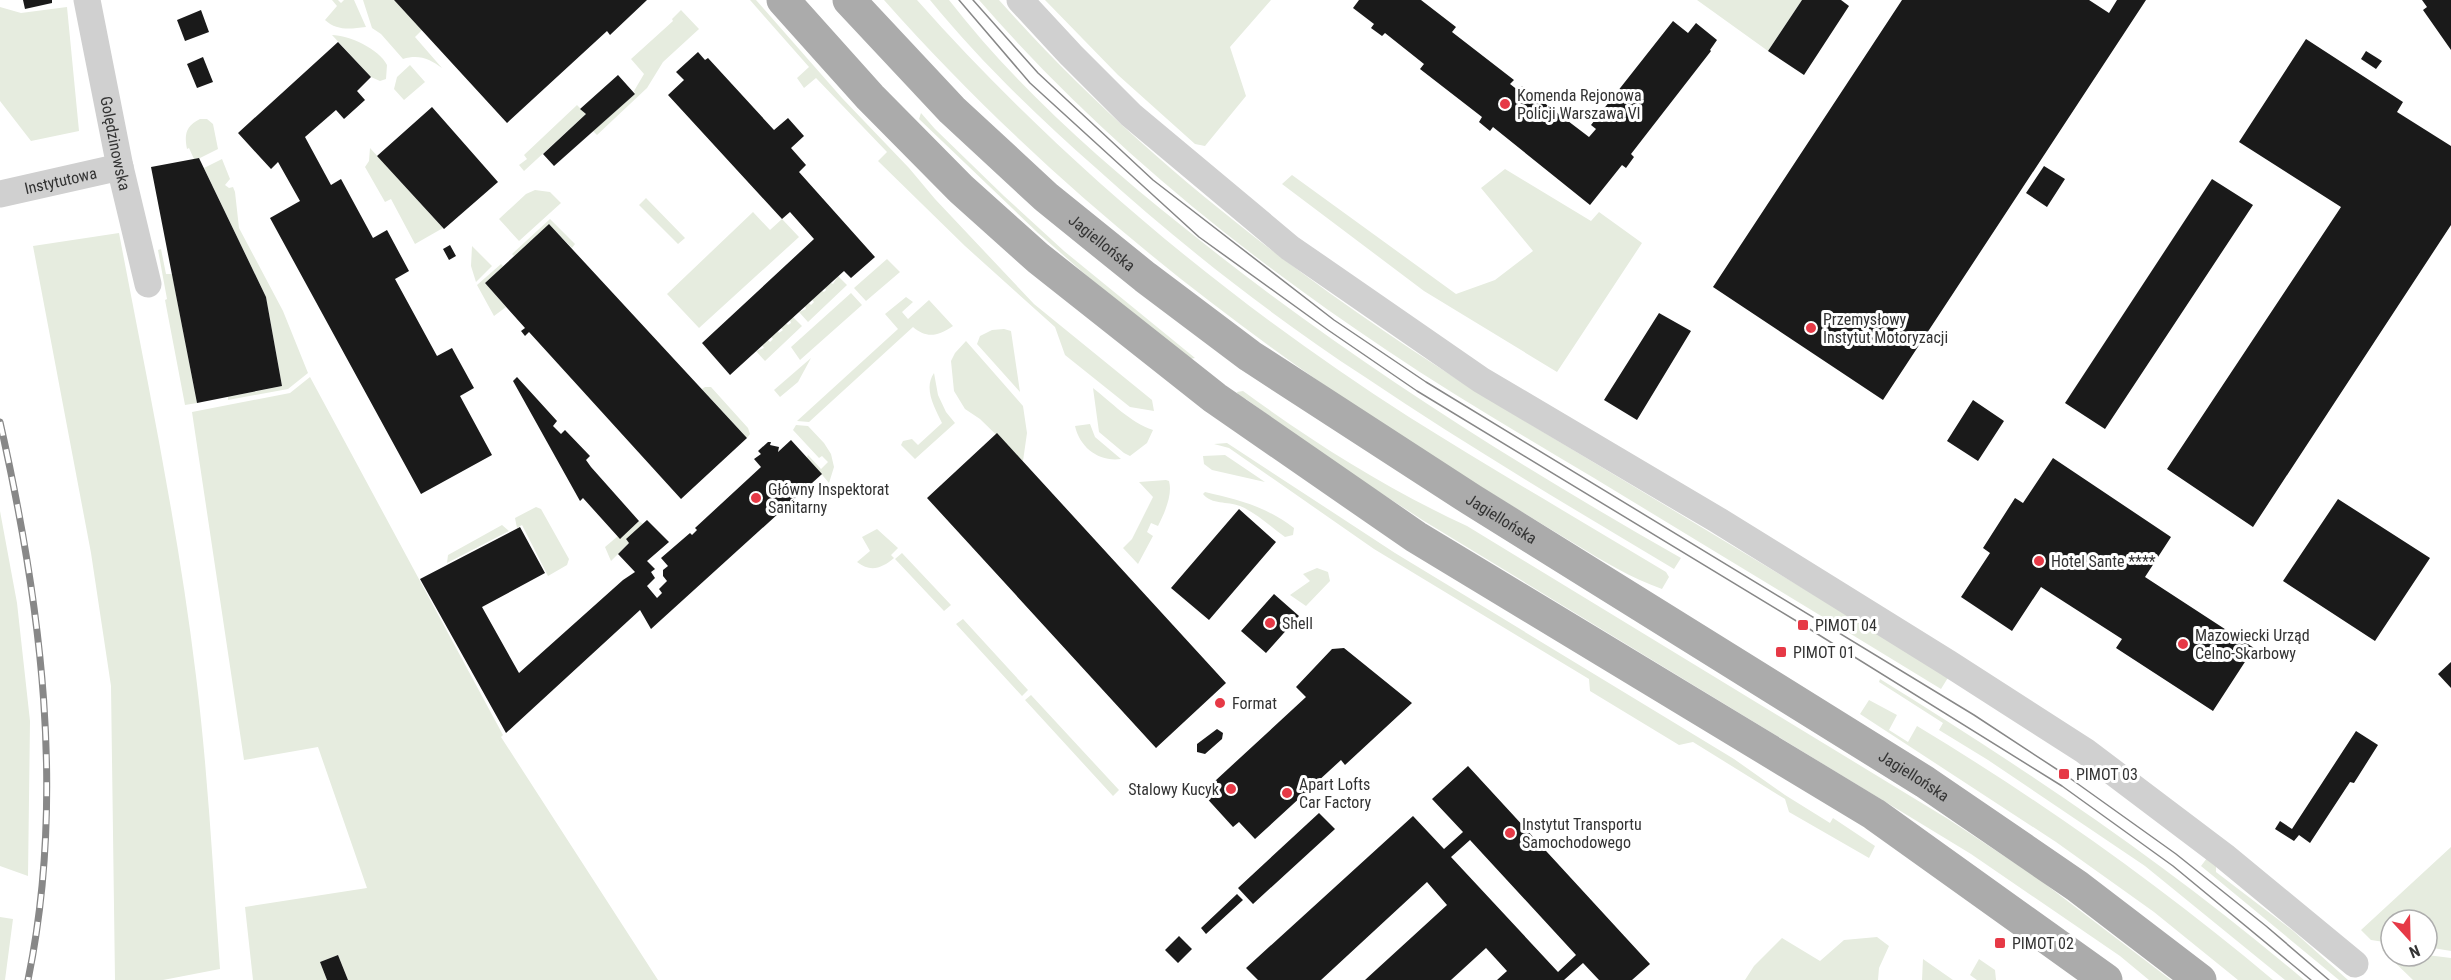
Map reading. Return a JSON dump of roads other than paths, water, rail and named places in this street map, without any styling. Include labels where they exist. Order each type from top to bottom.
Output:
[{"type":"main road","points":[[783,0],[870,97],[961,189],[1038,258],[1215,398],[1416,537],[1874,814],[2106,980]]},
{"type":"main road","name":"Jagiellońska","points":[[849,0],[952,110],[1046,197],[1145,277],[1250,356],[1482,506],[1925,782],[2077,886],[2200,980]]},
{"type":"street","name":"Golędzinowska","points":[[87,0],[120,167],[148,284]]},
{"type":"street","points":[[1020,0],[1131,115],[1290,248],[1481,380],[1716,519],[1938,656],[2085,751],[2224,856],[2355,964]]},
{"type":"street","name":"Instytutowa","points":[[0,194],[120,167]]},
{"type":"tram line","points":[[959,0],[1030,83],[1199,237],[1417,391],[1803,625],[2062,786],[2173,866],[2311,980]]},
{"type":"tram line","points":[[973,0],[1038,73],[1153,180],[1334,320],[1426,382],[1974,715],[2064,774],[2176,854],[2329,980]]},
{"type":"railway","points":[[0,422],[27,560],[44,700],[47,770],[45,840],[39,910],[28,980]]},
{"type":"place","name":"Komenda Rejonowa Policji Warszawa VI","points":[[1505,104]]},
{"type":"place","name":"Przemysłowy Instytut Motoryzacji","points":[[1811,328]]},
{"type":"place","name":"Główny Inspektorat Sanitarny","points":[[756,498]]},
{"type":"place","name":"Hotel Sante ****","points":[[2039,561]]},
{"type":"place","name":"Shell","points":[[1270,623]]},
{"type":"place","name":"PIMOT 04","points":[[1803,625]]},
{"type":"place","name":"Mazowiecki Urząd Celno-Skarbowy","points":[[2183,644]]},
{"type":"place","name":"PIMOT 01","points":[[1781,652]]},
{"type":"place","name":"Format","points":[[1220,703]]},
{"type":"place","name":"PIMOT 03","points":[[2064,774]]},
{"type":"place","name":"Stalowy Kucyk","points":[[1231,789]]},
{"type":"place","name":"Apart Lofts Car Factory","points":[[1287,793]]},
{"type":"place","name":"Instytut Transportu Samochodowego","points":[[1510,833]]},
{"type":"place","name":"PIMOT 02","points":[[2000,943]]}]
